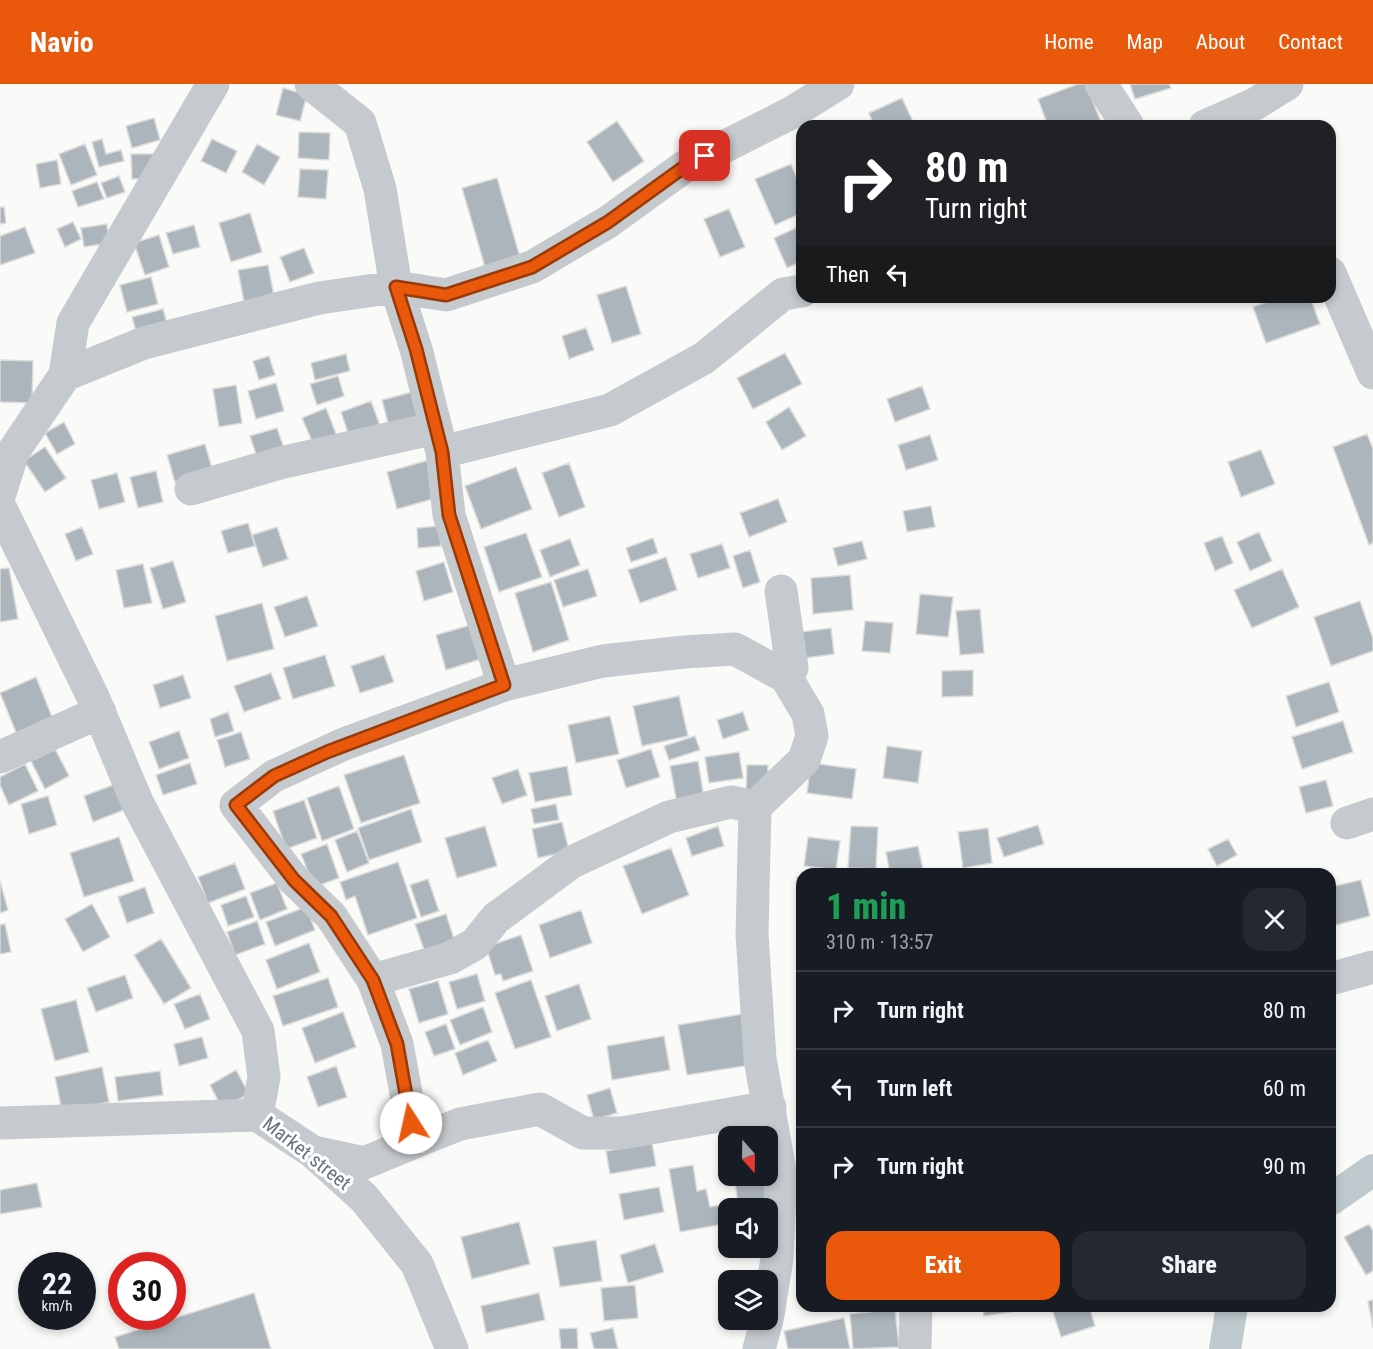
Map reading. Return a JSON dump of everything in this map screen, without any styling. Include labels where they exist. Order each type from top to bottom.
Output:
[{"type":"street","points":[[0,493],[13,452],[65,375],[73,323],[213,84]]},
{"type":"street","points":[[310,84],[360,123],[380,189],[396,287],[416,349],[439,440],[449,515],[504,685]]},
{"type":"street","points":[[65,375],[144,343],[319,298],[396,287],[446,295],[532,267],[608,222],[684,167],[790,113],[838,84]]},
{"type":"street","points":[[1101,84],[1124,120]]},
{"type":"street","points":[[1236,120],[1261,115],[1287,84]]},
{"type":"street","points":[[1336,281],[1362,317],[1373,372]]},
{"type":"street","points":[[191,489],[280,463],[439,440],[610,411],[704,358],[783,294],[796,292]]},
{"type":"street","points":[[0,507],[100,712],[137,802],[258,1031],[264,1077],[257,1115]]},
{"type":"street","points":[[781,591],[792,668],[786,677]]},
{"type":"street","points":[[415,1143],[397,1044],[373,980],[331,916],[294,880],[236,805],[274,776],[344,744],[504,685],[603,661],[735,649],[786,677],[808,714],[812,736],[804,760],[755,807],[752,934],[760,1059],[770,1107],[792,1177],[775,1270]]},
{"type":"street","points":[[0,757],[100,712]]},
{"type":"street","points":[[373,980],[450,958],[467,949],[476,944],[496,918],[572,862],[669,817],[731,802],[755,807]]},
{"type":"street","points":[[1336,977],[1373,967]]},
{"type":"street","points":[[313,1152],[364,1163],[460,1124],[540,1109],[584,1133],[622,1133],[770,1107]]},
{"type":"street","name":"Market street","points":[[0,1124],[257,1115],[313,1152],[364,1198],[417,1264],[452,1349]]},
{"type":"street","points":[[915,1349],[916,1312]]},
{"type":"street","points":[[759,1349],[764,1330]]},
{"type":"building","points":[[1078,84],[1086,84],[1100,120],[1046,120],[1038,99]]},
{"type":"building","points":[[1130,84],[1169,84],[1171,88],[1135,99]]},
{"type":"building","points":[[283,88],[307,95],[300,121],[276,115]]},
{"type":"building","points":[[902,98],[912,120],[872,120],[869,113]]},
{"type":"building","points":[[154,118],[160,140],[132,148],[126,126]]},
{"type":"building","points":[[617,121],[644,161],[613,182],[587,142]]},
{"type":"building","points":[[299,132],[330,133],[329,160],[298,158]]},
{"type":"building","points":[[102,139],[106,154],[121,150],[124,161],[99,167],[92,142]]},
{"type":"building","points":[[212,139],[237,151],[226,173],[201,161]]},
{"type":"building","points":[[85,144],[97,175],[71,185],[59,154]]},
{"type":"building","points":[[257,144],[280,157],[264,185],[242,172]]},
{"type":"building","points":[[131,154],[154,154],[154,178],[132,179]]},
{"type":"building","points":[[57,160],[61,184],[40,188],[36,164]]},
{"type":"building","points":[[791,164],[796,176],[796,216],[775,225],[755,179]]},
{"type":"building","points":[[300,169],[328,170],[326,199],[298,197]]},
{"type":"building","points":[[119,176],[125,192],[107,198],[101,183]]},
{"type":"building","points":[[497,178],[520,257],[485,267],[462,188]]},
{"type":"building","points":[[97,182],[104,199],[78,207],[72,191]]},
{"type":"building","points":[[0,207],[4,207],[6,223],[0,224]]},
{"type":"building","points":[[729,209],[745,247],[720,257],[704,219]]},
{"type":"building","points":[[250,213],[262,252],[231,262],[219,223]]},
{"type":"building","points":[[73,222],[81,239],[65,247],[57,229]]},
{"type":"building","points":[[107,224],[109,243],[84,247],[81,228]]},
{"type":"building","points":[[194,225],[200,247],[173,254],[166,233]]},
{"type":"building","points":[[25,227],[35,253],[0,265],[0,236]]},
{"type":"building","points":[[796,228],[796,264],[787,268],[774,238]]},
{"type":"building","points":[[159,235],[169,267],[145,275],[134,243]]},
{"type":"building","points":[[304,248],[314,273],[290,282],[280,257]]},
{"type":"building","points":[[268,265],[274,296],[244,302],[238,270]]},
{"type":"building","points":[[151,277],[158,304],[127,312],[120,285]]},
{"type":"building","points":[[626,286],[641,334],[612,343],[597,295]]},
{"type":"building","points":[[1264,303],[1312,303],[1320,324],[1266,343],[1253,307]]},
{"type":"building","points":[[163,309],[168,327],[137,335],[132,317]]},
{"type":"building","points":[[586,328],[594,350],[569,359],[562,336]]},
{"type":"building","points":[[785,353],[802,384],[753,409],[737,378]]},
{"type":"building","points":[[346,354],[350,371],[315,380],[311,363]]},
{"type":"building","points":[[269,356],[275,375],[259,380],[253,361]]},
{"type":"building","points":[[0,360],[33,361],[32,403],[0,402]]},
{"type":"building","points":[[338,376],[344,396],[317,405],[310,384]]},
{"type":"building","points":[[276,383],[284,411],[256,419],[248,391]]},
{"type":"building","points":[[236,385],[242,423],[219,427],[213,389]]},
{"type":"building","points":[[922,386],[930,409],[895,422],[887,399]]},
{"type":"building","points":[[412,392],[421,426],[391,434],[382,400]]},
{"type":"building","points":[[371,401],[382,431],[351,442],[341,412]]},
{"type":"building","points":[[789,407],[806,436],[782,450],[766,422]]},
{"type":"building","points":[[326,408],[338,439],[315,448],[302,418]]},
{"type":"building","points":[[64,422],[75,444],[57,454],[45,433]]},
{"type":"building","points":[[277,428],[286,454],[259,463],[250,436]]},
{"type":"building","points":[[1367,434],[1373,449],[1373,543],[1369,545],[1333,447]]},
{"type":"building","points":[[930,435],[938,460],[906,470],[898,445]]},
{"type":"building","points":[[205,444],[213,472],[175,482],[167,455]]},
{"type":"building","points":[[45,447],[66,478],[45,492],[24,461]]},
{"type":"building","points":[[1261,450],[1275,484],[1241,497],[1228,462]]},
{"type":"building","points":[[429,460],[440,497],[397,509],[387,472]]},
{"type":"building","points":[[569,463],[585,507],[559,517],[542,473]]},
{"type":"building","points":[[516,467],[532,509],[481,529],[465,486]]},
{"type":"building","points":[[156,471],[163,502],[138,508],[130,477]]},
{"type":"building","points":[[117,473],[125,502],[99,509],[91,480]]},
{"type":"building","points":[[778,499],[787,522],[749,537],[740,513]]},
{"type":"building","points":[[931,506],[935,527],[907,532],[903,511]]},
{"type":"building","points":[[248,523],[255,546],[228,553],[221,531]]},
{"type":"building","points":[[439,526],[441,546],[418,548],[417,528]]},
{"type":"building","points":[[82,527],[93,554],[76,561],[65,534]]},
{"type":"building","points":[[277,527],[288,559],[263,567],[252,535]]},
{"type":"building","points":[[1259,532],[1272,561],[1250,571],[1237,542]]},
{"type":"building","points":[[526,533],[542,577],[499,592],[484,547]]},
{"type":"building","points":[[1222,536],[1233,563],[1215,571],[1204,543]]},
{"type":"building","points":[[653,538],[658,553],[631,562],[626,548]]},
{"type":"building","points":[[570,539],[580,565],[550,577],[540,550]]},
{"type":"building","points":[[862,541],[867,559],[838,566],[833,548]]},
{"type":"building","points":[[722,544],[730,568],[698,578],[690,554]]},
{"type":"building","points":[[750,550],[760,582],[743,588],[733,556]]},
{"type":"building","points":[[666,557],[677,590],[640,603],[628,570]]},
{"type":"building","points":[[173,561],[186,602],[163,609],[150,568]]},
{"type":"building","points":[[444,562],[453,592],[424,601],[416,571]]},
{"type":"building","points":[[143,564],[152,603],[124,608],[116,570]]},
{"type":"building","points":[[9,568],[18,619],[0,622],[0,569]]},
{"type":"building","points":[[588,569],[597,596],[563,607],[554,580]]},
{"type":"building","points":[[1282,569],[1299,607],[1252,628],[1234,590]]},
{"type":"building","points":[[850,575],[853,610],[813,614],[811,578]]},
{"type":"building","points":[[551,582],[569,640],[533,652],[515,593]]},
{"type":"building","points":[[920,594],[953,597],[948,637],[916,634]]},
{"type":"building","points":[[307,596],[318,626],[285,637],[274,607]]},
{"type":"building","points":[[1360,601],[1373,639],[1373,651],[1331,666],[1314,617]]},
{"type":"building","points":[[262,603],[274,649],[227,661],[215,616]]},
{"type":"building","points":[[980,609],[984,653],[960,655],[956,611]]},
{"type":"building","points":[[865,621],[893,623],[890,653],[862,651]]},
{"type":"building","points":[[471,625],[481,659],[446,670],[436,635]]},
{"type":"building","points":[[831,628],[834,654],[798,659],[794,633]]},
{"type":"building","points":[[325,655],[335,686],[293,699],[283,668]]},
{"type":"building","points":[[384,655],[394,682],[360,693],[351,666]]},
{"type":"building","points":[[973,670],[973,696],[942,697],[942,671]]},
{"type":"building","points":[[271,673],[281,699],[244,712],[234,686]]},
{"type":"building","points":[[183,675],[191,698],[160,708],[153,685]]},
{"type":"building","points":[[36,677],[54,722],[18,737],[0,693]]},
{"type":"building","points":[[1329,682],[1339,712],[1296,727],[1286,696]]},
{"type":"building","points":[[679,696],[688,736],[642,746],[633,706]]},
{"type":"building","points":[[228,712],[234,731],[215,737],[210,719]]},
{"type":"building","points":[[743,712],[749,730],[723,739],[717,720]]},
{"type":"building","points":[[610,716],[619,754],[576,763],[568,725]]},
{"type":"building","points":[[1343,721],[1353,752],[1302,769],[1292,737]]},
{"type":"building","points":[[179,731],[189,758],[159,769],[149,742]]},
{"type":"building","points":[[241,732],[250,759],[225,767],[217,740]]},
{"type":"building","points":[[695,736],[700,750],[669,760],[664,746]]},
{"type":"building","points":[[887,746],[922,751],[918,783],[883,778]]},
{"type":"building","points":[[55,749],[69,776],[45,789],[31,761]]},
{"type":"building","points":[[651,749],[660,777],[626,788],[617,760]]},
{"type":"building","points":[[739,752],[743,778],[709,783],[705,757]]},
{"type":"building","points":[[404,755],[420,803],[361,823],[344,775]]},
{"type":"building","points":[[698,761],[704,798],[677,803],[670,766]]},
{"type":"building","points":[[190,763],[197,784],[163,795],[156,775]]},
{"type":"building","points":[[811,763],[856,769],[852,799],[807,793]]},
{"type":"building","points":[[25,764],[38,791],[9,805],[0,785],[0,777]]},
{"type":"building","points":[[747,765],[768,765],[768,792],[746,792]]},
{"type":"building","points":[[567,766],[572,795],[535,802],[529,773]]},
{"type":"building","points":[[518,769],[527,795],[502,804],[492,778]]},
{"type":"building","points":[[1326,780],[1333,806],[1306,813],[1299,787]]},
{"type":"building","points":[[116,784],[126,809],[93,822],[84,796]]},
{"type":"building","points":[[339,786],[354,829],[322,841],[307,798]]},
{"type":"building","points":[[48,796],[57,825],[29,834],[21,804]]},
{"type":"building","points":[[304,800],[317,838],[286,849],[273,811]]},
{"type":"building","points":[[556,804],[559,820],[534,824],[531,809]]},
{"type":"building","points":[[411,809],[422,842],[369,860],[358,828]]},
{"type":"building","points":[[562,822],[569,851],[538,858],[532,829]]},
{"type":"building","points":[[1038,825],[1044,844],[1004,857],[997,838]]},
{"type":"building","points":[[485,826],[497,866],[457,878],[445,838]]},
{"type":"building","points":[[718,826],[724,846],[692,856],[686,838]]},
{"type":"building","points":[[851,826],[878,827],[876,868],[848,868]]},
{"type":"building","points":[[988,828],[992,863],[963,868],[958,832]]},
{"type":"building","points":[[357,831],[369,863],[347,872],[335,840]]},
{"type":"building","points":[[119,837],[134,881],[84,897],[70,853]]},
{"type":"building","points":[[808,837],[840,841],[836,868],[804,866]]},
{"type":"building","points":[[1228,839],[1237,855],[1217,866],[1208,849]]},
{"type":"building","points":[[327,844],[339,878],[314,887],[301,854]]},
{"type":"building","points":[[918,846],[923,868],[889,868],[886,852]]},
{"type":"building","points":[[671,848],[689,895],[642,914],[623,866]]},
{"type":"building","points":[[398,862],[417,918],[368,935],[355,896],[346,900],[340,882]]},
{"type":"building","points":[[235,863],[245,889],[208,903],[198,877]]},
{"type":"building","points":[[428,879],[439,911],[421,917],[410,885]]},
{"type":"building","points":[[1361,880],[1370,916],[1336,925],[1336,886]]},
{"type":"building","points":[[0,881],[8,910],[0,913]]},
{"type":"building","points":[[277,883],[287,909],[260,920],[250,893]]},
{"type":"building","points":[[145,887],[154,913],[127,923],[118,897]]},
{"type":"building","points":[[246,896],[254,917],[228,926],[221,905]]},
{"type":"building","points":[[92,904],[110,937],[83,952],[65,919]]},
{"type":"building","points":[[306,907],[315,930],[275,946],[266,922]]},
{"type":"building","points":[[581,910],[592,943],[550,958],[539,925]]},
{"type":"building","points":[[446,914],[457,948],[427,958],[415,924]]},
{"type":"building","points":[[257,921],[265,944],[235,955],[227,932]]},
{"type":"building","points":[[5,924],[11,952],[0,954],[0,925]]},
{"type":"building","points":[[521,935],[533,971],[503,981],[501,974],[495,975],[486,947]]},
{"type":"building","points":[[161,939],[191,988],[164,1004],[134,955]]},
{"type":"building","points":[[309,943],[320,972],[277,989],[266,960]]},
{"type":"building","points":[[477,974],[485,1001],[457,1009],[449,982]]},
{"type":"building","points":[[125,975],[133,998],[96,1012],[87,988]]},
{"type":"building","points":[[328,978],[338,1007],[283,1026],[273,996]]},
{"type":"building","points":[[531,980],[551,1037],[515,1049],[495,993]]},
{"type":"building","points":[[438,981],[448,1014],[419,1023],[409,989]]},
{"type":"building","points":[[579,984],[591,1019],[557,1031],[545,996]]},
{"type":"building","points":[[200,994],[210,1019],[185,1029],[174,1004]]},
{"type":"building","points":[[76,1000],[89,1052],[55,1061],[41,1009]]},
{"type":"building","points":[[483,1007],[492,1032],[460,1045],[450,1020]]},
{"type":"building","points":[[343,1012],[356,1047],[315,1063],[302,1028]]},
{"type":"building","points":[[742,1014],[751,1065],[687,1075],[678,1025]]},
{"type":"building","points":[[446,1024],[455,1049],[434,1056],[425,1032]]},
{"type":"building","points":[[664,1036],[670,1070],[612,1080],[607,1046]]},
{"type":"building","points":[[202,1037],[208,1058],[179,1066],[174,1044]]},
{"type":"building","points":[[488,1040],[497,1061],[463,1075],[455,1053]]},
{"type":"building","points":[[336,1066],[347,1097],[318,1107],[307,1077]]},
{"type":"building","points":[[102,1067],[109,1102],[62,1111],[55,1077]]},
{"type":"building","points":[[236,1070],[249,1094],[222,1108],[210,1085]]},
{"type":"building","points":[[160,1071],[163,1095],[118,1101],[115,1077]]},
{"type":"building","points":[[610,1088],[617,1113],[594,1120],[587,1095]]},
{"type":"building","points":[[652,1143],[656,1166],[610,1174],[606,1151]]},
{"type":"building","points":[[693,1165],[697,1191],[706,1189],[710,1207],[718,1206],[718,1225],[680,1232],[669,1169]]},
{"type":"building","points":[[37,1183],[42,1207],[0,1214],[0,1190]]},
{"type":"building","points":[[736,1186],[765,1186],[767,1198],[737,1198]]},
{"type":"building","points":[[659,1187],[664,1212],[624,1220],[619,1194]]},
{"type":"building","points":[[519,1222],[530,1264],[472,1279],[461,1237]]},
{"type":"building","points":[[1369,1224],[1373,1231],[1373,1271],[1366,1275],[1344,1237]]},
{"type":"building","points":[[596,1240],[602,1281],[560,1287],[553,1247]]},
{"type":"building","points":[[655,1244],[664,1272],[628,1283],[620,1255]]},
{"type":"building","points":[[635,1285],[638,1318],[604,1321],[601,1288]]},
{"type":"building","points":[[254,1293],[271,1349],[119,1349],[115,1337],[137,1330],[186,1330],[186,1315]]},
{"type":"building","points":[[539,1293],[545,1320],[486,1333],[481,1306]]},
{"type":"building","points":[[1373,1300],[1373,1328],[1368,1301]]},
{"type":"building","points":[[895,1312],[899,1347],[853,1349],[850,1314]]},
{"type":"building","points":[[984,1312],[1010,1312],[984,1316]]},
{"type":"building","points":[[1053,1312],[1091,1312],[1095,1326],[1061,1337]]},
{"type":"building","points":[[844,1318],[850,1349],[788,1349],[784,1331]]},
{"type":"building","points":[[577,1328],[578,1349],[561,1349],[559,1329]]},
{"type":"building","points":[[613,1328],[618,1349],[594,1349],[590,1333]]},
{"type":"waterway","points":[[1336,1196],[1373,1170]]},
{"type":"waterway","points":[[1225,1349],[1231,1312]]},
{"type":"route","points":[[411,1123],[397,1044],[373,980],[331,916],[294,880],[236,805],[274,776],[344,744],[504,685],[449,515],[442,452],[416,349],[396,287],[446,295],[532,267],[608,222],[684,167],[705,156]]}]
